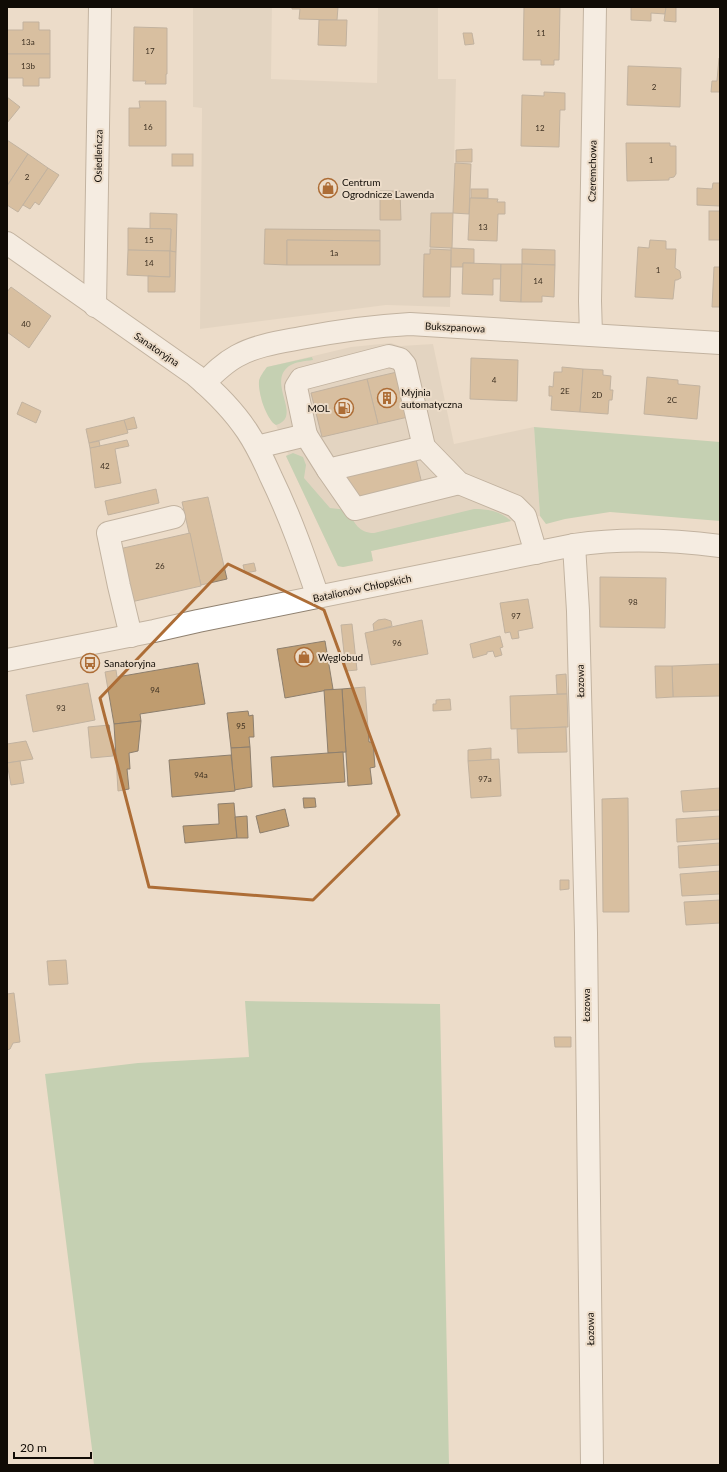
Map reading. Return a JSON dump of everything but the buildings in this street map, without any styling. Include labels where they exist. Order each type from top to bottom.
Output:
[{"type":"street","name":"Osiedleńcza","points":[[94,306],[100,7]]},
{"type":"street","name":"Czeremchowa","points":[[591,335],[590,301],[595,7]]},
{"type":"street","name":"Sanatoryjna","points":[[7,243],[204,383],[230,409],[257,447],[299,540],[318,597]]},
{"type":"street","name":"Bukszpanowa","points":[[204,383],[223,364],[238,355],[260,346],[336,331],[374,326],[410,324],[720,343]]},
{"type":"street","points":[[459,483],[355,509],[328,470],[306,434],[296,387],[301,379],[389,356],[400,359],[406,365],[424,447],[459,483],[515,506],[525,516],[536,553]]},
{"type":"street","points":[[257,447],[306,434]]},
{"type":"street","points":[[328,470],[424,447]]},
{"type":"street","points":[[130,636],[108,533],[174,517]]},
{"type":"street","name":"Batalionów Chłopskich","points":[[7,660],[599,541],[632,540],[720,546]]},
{"type":"street","name":"Łozowa","points":[[574,545],[578,611],[586,933],[592,1465]]},
{"type":"highlighted area","points":[[228,564],[324,610],[399,815],[313,900],[149,887],[100,698]]},
{"type":"shaded area","name":"Centrum Ogrodnicze Lawenda","points":[[193,7],[272,7],[271,79],[377,83],[378,7],[438,7],[438,79],[456,79],[450,307],[386,305],[200,329],[202,108],[193,107]]},
{"type":"shaded area","points":[[391,343],[400,346],[433,344],[454,444],[534,427],[540,516],[371,551],[373,561],[343,567],[338,566],[286,456],[288,454],[276,425],[272,422],[262,402],[259,380],[267,367],[351,347]]},
{"type":"green space","points":[[312,357],[313,360],[300,362],[289,366],[283,373],[281,381],[287,415],[284,421],[276,425],[272,422],[266,412],[261,399],[259,381],[261,375],[267,367]]},
{"type":"green space","points":[[534,427],[720,442],[720,521],[610,512],[565,519],[546,524],[540,516]]},
{"type":"green space","points":[[293,453],[303,457],[306,465],[304,478],[330,508],[348,510],[355,523],[361,529],[369,533],[474,509],[494,511],[511,521],[371,551],[373,561],[343,567],[338,566],[286,456]]},
{"type":"green space","points":[[245,1001],[440,1004],[449,1465],[94,1465],[45,1074],[138,1063],[249,1057]]},
{"type":"place","name":"Centrum Ogrodnicze Lawenda","points":[[328,188]]},
{"type":"place","name":"Myjnia automatyczna","points":[[387,398]]},
{"type":"place","name":"MOL","points":[[344,408]]},
{"type":"place","name":"Węglobud","points":[[304,657]]},
{"type":"place","name":"Sanatoryjna","points":[[90,663]]}]
